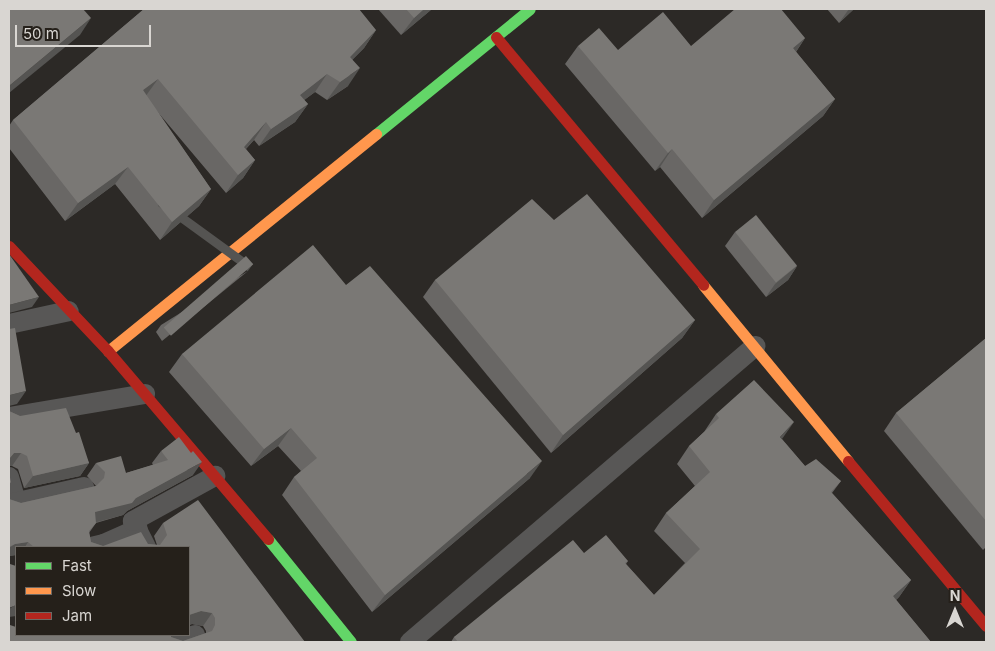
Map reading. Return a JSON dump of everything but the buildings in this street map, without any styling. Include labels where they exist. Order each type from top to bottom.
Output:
[{"type":"street","points":[[108,350],[530,9]]},
{"type":"street","points":[[496,37],[986,626]]},
{"type":"street","points":[[9,246],[108,350],[295,570],[351,642]]},
{"type":"street","points":[[9,324],[69,311]]},
{"type":"street","points":[[410,642],[754,346]]},
{"type":"street","points":[[9,417],[144,394]]},
{"type":"street","points":[[146,546],[133,521],[215,476]]},
{"type":"street","points":[[9,477],[12,503],[84,487]]},
{"type":"street","points":[[95,546],[138,529]]},
{"type":"street","points":[[171,642],[188,636]]},
{"type":"traffic: fast","points":[[376,134],[530,9]]},
{"type":"traffic: fast","points":[[268,539],[351,642]]},
{"type":"traffic: slow","points":[[108,351],[376,134]]},
{"type":"traffic: slow","points":[[703,285],[848,461]]},
{"type":"traffic: jam","points":[[496,37],[703,285]]},
{"type":"traffic: jam","points":[[9,246],[108,351],[268,539]]},
{"type":"traffic: jam","points":[[848,461],[986,626]]}]
